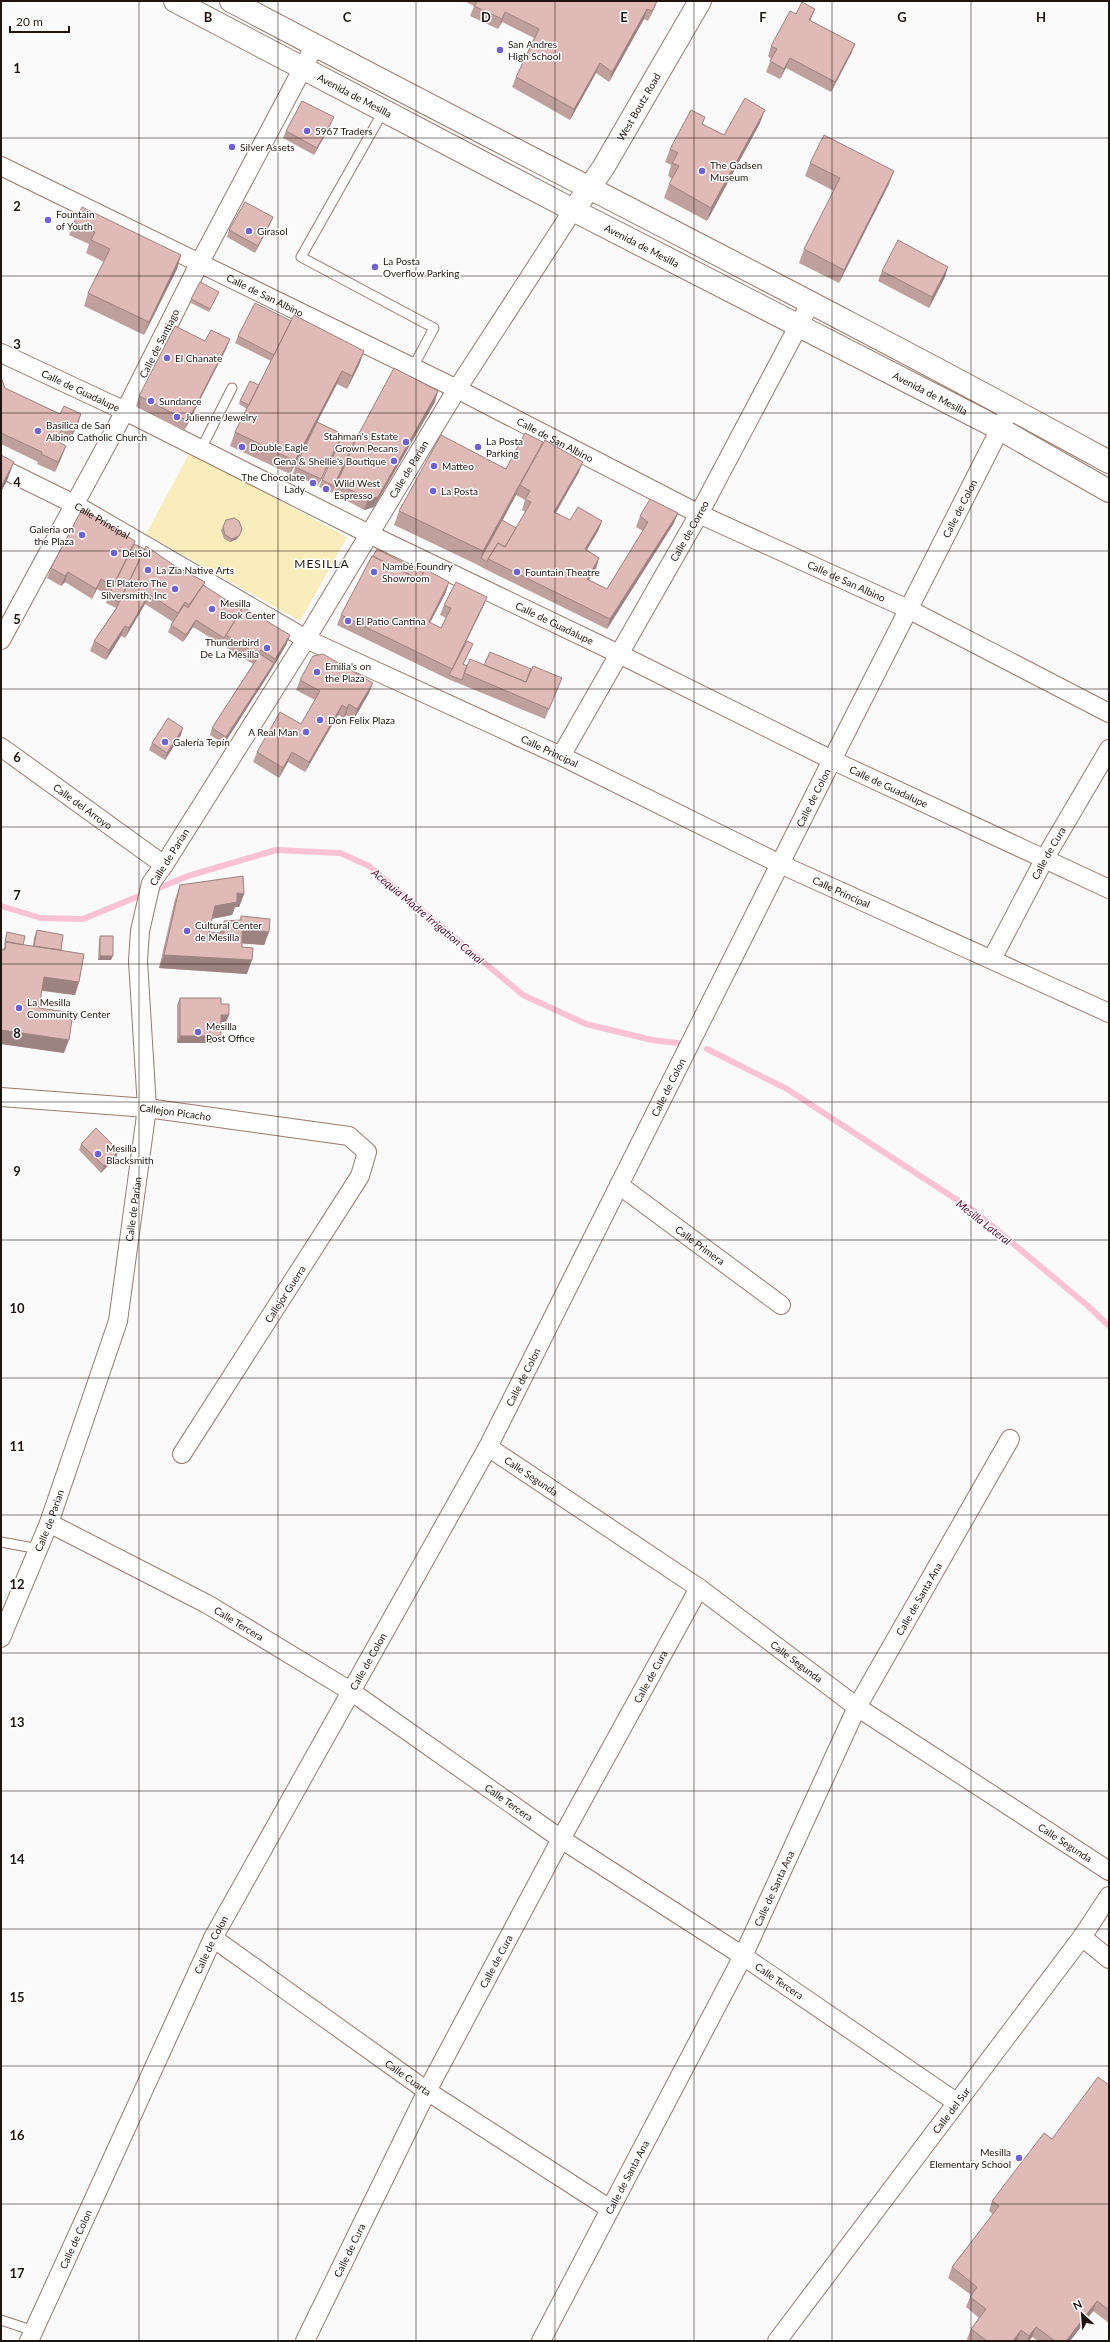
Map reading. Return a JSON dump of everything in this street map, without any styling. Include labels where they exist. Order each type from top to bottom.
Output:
[{"type":"main road","name":"Avenida de Mesilla","points":[[175,1],[573,210],[799,325],[1000,430],[1109,491]]},
{"type":"main road","points":[[231,1],[588,189],[811,302],[1011,408],[1109,462]]},
{"type":"main road","name":"West Boutz Road","points":[[573,210],[603,168],[700,1]]},
{"type":"street","name":"Calle de Santiago","points":[[1,640],[125,411],[199,264],[315,45]]},
{"type":"street","name":"Calle de San Albino","points":[[1,166],[199,264],[413,367],[699,514],[908,609],[1109,713]]},
{"type":"street","name":"Calle de Parian","points":[[1,1638],[50,1523],[118,1321],[147,1108],[138,961],[144,913],[151,883],[164,865],[306,640],[457,389],[573,210]]},
{"type":"street","name":"Calle de Correo","points":[[562,756],[618,654],[699,514],[811,302]]},
{"type":"street","name":"Calle de Guadalupe","points":[[1,353],[125,411],[369,534],[618,654],[832,760],[1109,889]]},
{"type":"street","name":"Calle de Colon","points":[[32,2336],[213,1938],[488,1447],[908,609],[1011,408]]},
{"type":"street","name":"Calle Principal","points":[[1,468],[74,504],[306,640],[562,756],[780,864],[1109,1013]]},
{"type":"street","name":"Calle del Arroyo","points":[[1,747],[164,865]]},
{"type":"street","name":"Calle de Cura","points":[[992,959],[1045,858],[1109,749]]},
{"type":"street","name":"Callejon Picacho","points":[[1,1096],[147,1108],[349,1136]]},
{"type":"street","name":"Callejor Guerra","points":[[182,1454],[360,1176],[367,1152],[349,1136]]},
{"type":"street","name":"Calle Primera","points":[[619,1185],[781,1305]]},
{"type":"street","name":"Calle de Santa Ana","points":[[541,2341],[744,1956],[857,1707],[1010,1439]]},
{"type":"street","name":"Calle Segunda","points":[[488,1447],[700,1588],[857,1707],[1109,1871]]},
{"type":"street","name":"Calle Tercera","points":[[50,1523],[207,1604],[352,1692],[561,1839],[744,1956],[956,2102]]},
{"type":"street","name":"Calle de Cura","points":[[304,2341],[427,2091],[561,1839],[700,1588]]},
{"type":"street","name":"Calle del Sur","points":[[777,2341],[1082,1937],[1109,1896]]},
{"type":"street","points":[[1082,1937],[1109,1959]]},
{"type":"street","name":"Calle Cuarta","points":[[213,1938],[427,2091],[610,2209]]},
{"type":"lane","points":[[384,110],[301,257],[434,328],[413,367]]},
{"type":"lane","points":[[201,449],[232,388]]},
{"type":"lane","points":[[1,1542],[38,1549]]},
{"type":"lane","points":[[1,2320],[32,2336]]},
{"type":"shaded area","points":[[190,452],[347,537],[300,621],[146,534]]},
{"type":"building","points":[[478,1],[657,1],[652,11],[647,9],[612,72],[600,63],[574,109],[516,77],[539,29],[505,12],[502,19],[474,6]]},
{"type":"building","points":[[802,2],[815,9],[809,20],[855,44],[835,82],[790,58],[784,69],[770,61],[777,49],[771,46],[790,11],[796,14]]},
{"type":"building","name":"The Gadsen Museum","points":[[745,98],[765,110],[711,208],[669,184],[679,166],[672,163],[678,153],[670,149],[691,110],[705,117],[702,124],[724,135]]},
{"type":"building","name":"5967 Traders","points":[[302,101],[334,117],[317,148],[286,131]]},
{"type":"building","points":[[824,135],[894,171],[844,270],[804,249],[840,178],[810,163]]},
{"type":"building","name":"Girasol","points":[[245,202],[273,217],[258,246],[229,230]]},
{"type":"building","points":[[82,207],[181,255],[149,322],[88,293],[110,249],[91,240],[95,232],[74,222]]},
{"type":"building","points":[[898,240],[948,267],[932,297],[882,271]]},
{"type":"building","points":[[200,282],[219,292],[210,309],[191,299]]},
{"type":"building","points":[[255,303],[291,321],[274,355],[238,336]]},
{"type":"building","points":[[294,315],[364,351],[352,376],[342,371],[295,461],[235,432]]},
{"type":"building","points":[[175,326],[205,341],[211,330],[230,339],[188,421],[139,396]]},
{"type":"building","points":[[394,368],[438,391],[378,497],[368,499],[337,483],[357,437]]},
{"type":"building","name":"Basilica de San Albino Catholic Church","points":[[1,377],[5,388],[60,414],[64,406],[81,414],[73,432],[63,427],[57,441],[66,446],[58,462],[41,454],[42,452],[1,433]]},
{"type":"building","points":[[250,381],[259,385],[249,405],[240,401]]},
{"type":"building","points":[[317,422],[342,434],[321,479],[295,467]]},
{"type":"building","points":[[525,433],[543,442],[483,551],[399,511],[441,435],[506,469]]},
{"type":"building","points":[[343,435],[355,440],[334,486],[322,480]]},
{"type":"building","points":[[545,440],[583,462],[554,512],[570,520],[578,507],[602,521],[585,549],[599,558],[587,579],[607,589],[648,522],[640,516],[650,499],[678,513],[610,619],[488,559],[498,543],[505,547],[531,502],[525,499],[530,491],[520,485]]},
{"type":"building","points":[[1,455],[14,462],[1,487]]},
{"type":"building","points":[[82,509],[135,541],[113,586],[101,579],[96,589],[68,572],[65,576],[51,568]]},
{"type":"building","points":[[234,518],[239,521],[242,529],[239,536],[232,539],[225,535],[223,527],[226,520]]},
{"type":"building","points":[[502,520],[516,528],[505,547],[498,543],[487,562],[481,558]]},
{"type":"building","points":[[134,544],[145,549],[119,602],[108,597]]},
{"type":"building","points":[[146,546],[172,564],[205,582],[189,605],[185,602],[178,613],[149,594],[129,628],[125,626],[109,650],[94,641],[116,609]]},
{"type":"building","points":[[377,549],[423,573],[420,580],[373,556]]},
{"type":"building","points":[[372,556],[420,580],[425,569],[449,582],[429,622],[441,628],[451,608],[444,605],[456,582],[487,597],[452,669],[341,615]]},
{"type":"building","points":[[203,585],[242,610],[224,638],[196,620],[186,635],[171,625],[184,605],[188,608]]},
{"type":"building","points":[[243,607],[290,635],[275,659],[261,650],[258,655],[226,635]]},
{"type":"building","points":[[467,641],[473,644],[463,664],[467,666],[462,680],[449,675]]},
{"type":"building","points":[[490,652],[531,669],[526,682],[484,665]]},
{"type":"building","points":[[260,654],[274,663],[226,737],[212,728]]},
{"type":"building","name":"Don Felix Plaza","points":[[323,654],[373,683],[357,709],[349,704],[347,708],[342,705],[309,762],[292,752],[283,768],[257,752],[280,712],[301,724],[320,691],[300,680],[313,656]]},
{"type":"building","points":[[470,659],[526,682],[533,666],[562,678],[549,709],[464,673]]},
{"type":"building","name":"Galería Tepín","points":[[168,718],[183,728],[167,753],[152,743]]},
{"type":"building","name":"Cultural Center de Mesilla","points":[[243,876],[244,894],[237,893],[237,902],[215,906],[209,932],[224,933],[224,921],[241,920],[241,916],[270,919],[269,932],[242,929],[242,947],[253,948],[252,960],[164,955],[180,885]]},
{"type":"building","points":[[37,930],[63,935],[61,950],[34,946]]},
{"type":"building","points":[[7,932],[25,936],[23,945],[5,941]]},
{"type":"building","points":[[100,936],[113,936],[113,956],[100,956]]},
{"type":"building","name":"La Mesilla Community Center","points":[[6,942],[84,954],[79,982],[44,977],[39,1008],[73,1013],[69,1040],[1,1030],[1,949],[5,950]]},
{"type":"building","name":"Mesilla Post Office","points":[[180,998],[221,998],[221,1004],[229,1004],[229,1015],[221,1015],[221,1036],[180,1036]]},
{"type":"building","name":"Mesilla Blacksmith","points":[[96,1128],[119,1151],[104,1166],[81,1144]]},
{"type":"building","points":[[1098,2077],[1109,2085],[1109,2310],[1097,2301],[1066,2341],[1055,2341],[1036,2327],[1029,2336],[1021,2330],[1013,2341],[987,2341],[971,2329],[986,2309],[970,2297],[977,2287],[952,2267],[999,2206],[992,2201],[1044,2133],[1052,2139]]},
{"type":"waterway","name":"Acequia Madre Irrigation Canal","points":[[1,906],[41,918],[83,919],[188,876],[276,850],[340,853],[369,866],[523,995],[586,1024],[652,1040],[685,1044]]},
{"type":"waterway","name":"Mesilla Lateral","points":[[707,1049],[787,1089],[974,1211],[1088,1306],[1109,1326]]},
{"type":"place","name":"San Andres High School","points":[[500,50]]},
{"type":"place","name":"5967 Traders","points":[[307,131]]},
{"type":"place","name":"Silver Assets","points":[[232,147]]},
{"type":"place","name":"The Gadsen Museum","points":[[702,171]]},
{"type":"place","name":"Fountain of Youth","points":[[48,220]]},
{"type":"place","name":"Girasol","points":[[249,231]]},
{"type":"place","name":"La Posta Overflow Parking","points":[[375,267]]},
{"type":"place","name":"El Chanate","points":[[167,358]]},
{"type":"place","name":"Sundance","points":[[151,401]]},
{"type":"place","name":"Julienne Jewelry","points":[[177,417]]},
{"type":"place","name":"Basilica de San Albino Catholic Church","points":[[38,431]]},
{"type":"place","name":"Stahman's Estate Grown Pecans","points":[[406,442]]},
{"type":"place","name":"Double Eagle","points":[[242,447]]},
{"type":"place","name":"La Posta Parking","points":[[478,447]]},
{"type":"place","name":"Gena & Shellie's Boutique","points":[[394,461]]},
{"type":"place","name":"Matteo","points":[[434,466]]},
{"type":"place","name":"The Chocolate Lady","points":[[313,483]]},
{"type":"place","name":"Wild West Espresso","points":[[326,489]]},
{"type":"place","name":"La Posta","points":[[433,491]]},
{"type":"place","name":"Galeria on the Plaza","points":[[82,535]]},
{"type":"place","name":"DelSol","points":[[114,553]]},
{"type":"place","name":"La Zia Native Arts","points":[[148,570]]},
{"type":"place","name":"Nambé Foundry Showroom","points":[[374,572]]},
{"type":"place","name":"Fountain Theatre","points":[[517,572]]},
{"type":"place","name":"El Platero The Silversmith, Inc","points":[[175,589]]},
{"type":"place","name":"Mesilla Book Center","points":[[212,609]]},
{"type":"place","name":"El Patio Cantina","points":[[348,621]]},
{"type":"place","name":"Thunderbird De La Mesilla","points":[[267,648]]},
{"type":"place","name":"Emilia's on the Plaza","points":[[317,672]]},
{"type":"place","name":"Don Felix Plaza","points":[[320,720]]},
{"type":"place","name":"A Real Man","points":[[306,732]]},
{"type":"place","name":"Galería Tepín","points":[[165,742]]},
{"type":"place","name":"Cultural Center de Mesilla","points":[[187,931]]},
{"type":"place","name":"La Mesilla Community Center","points":[[19,1008]]},
{"type":"place","name":"Mesilla Post Office","points":[[198,1032]]},
{"type":"place","name":"Mesilla Blacksmith","points":[[98,1154]]},
{"type":"place","name":"Mesilla Elementary School","points":[[1019,2158]]},
{"type":"district","name":"MESILLA","points":[[322,563]]}]
